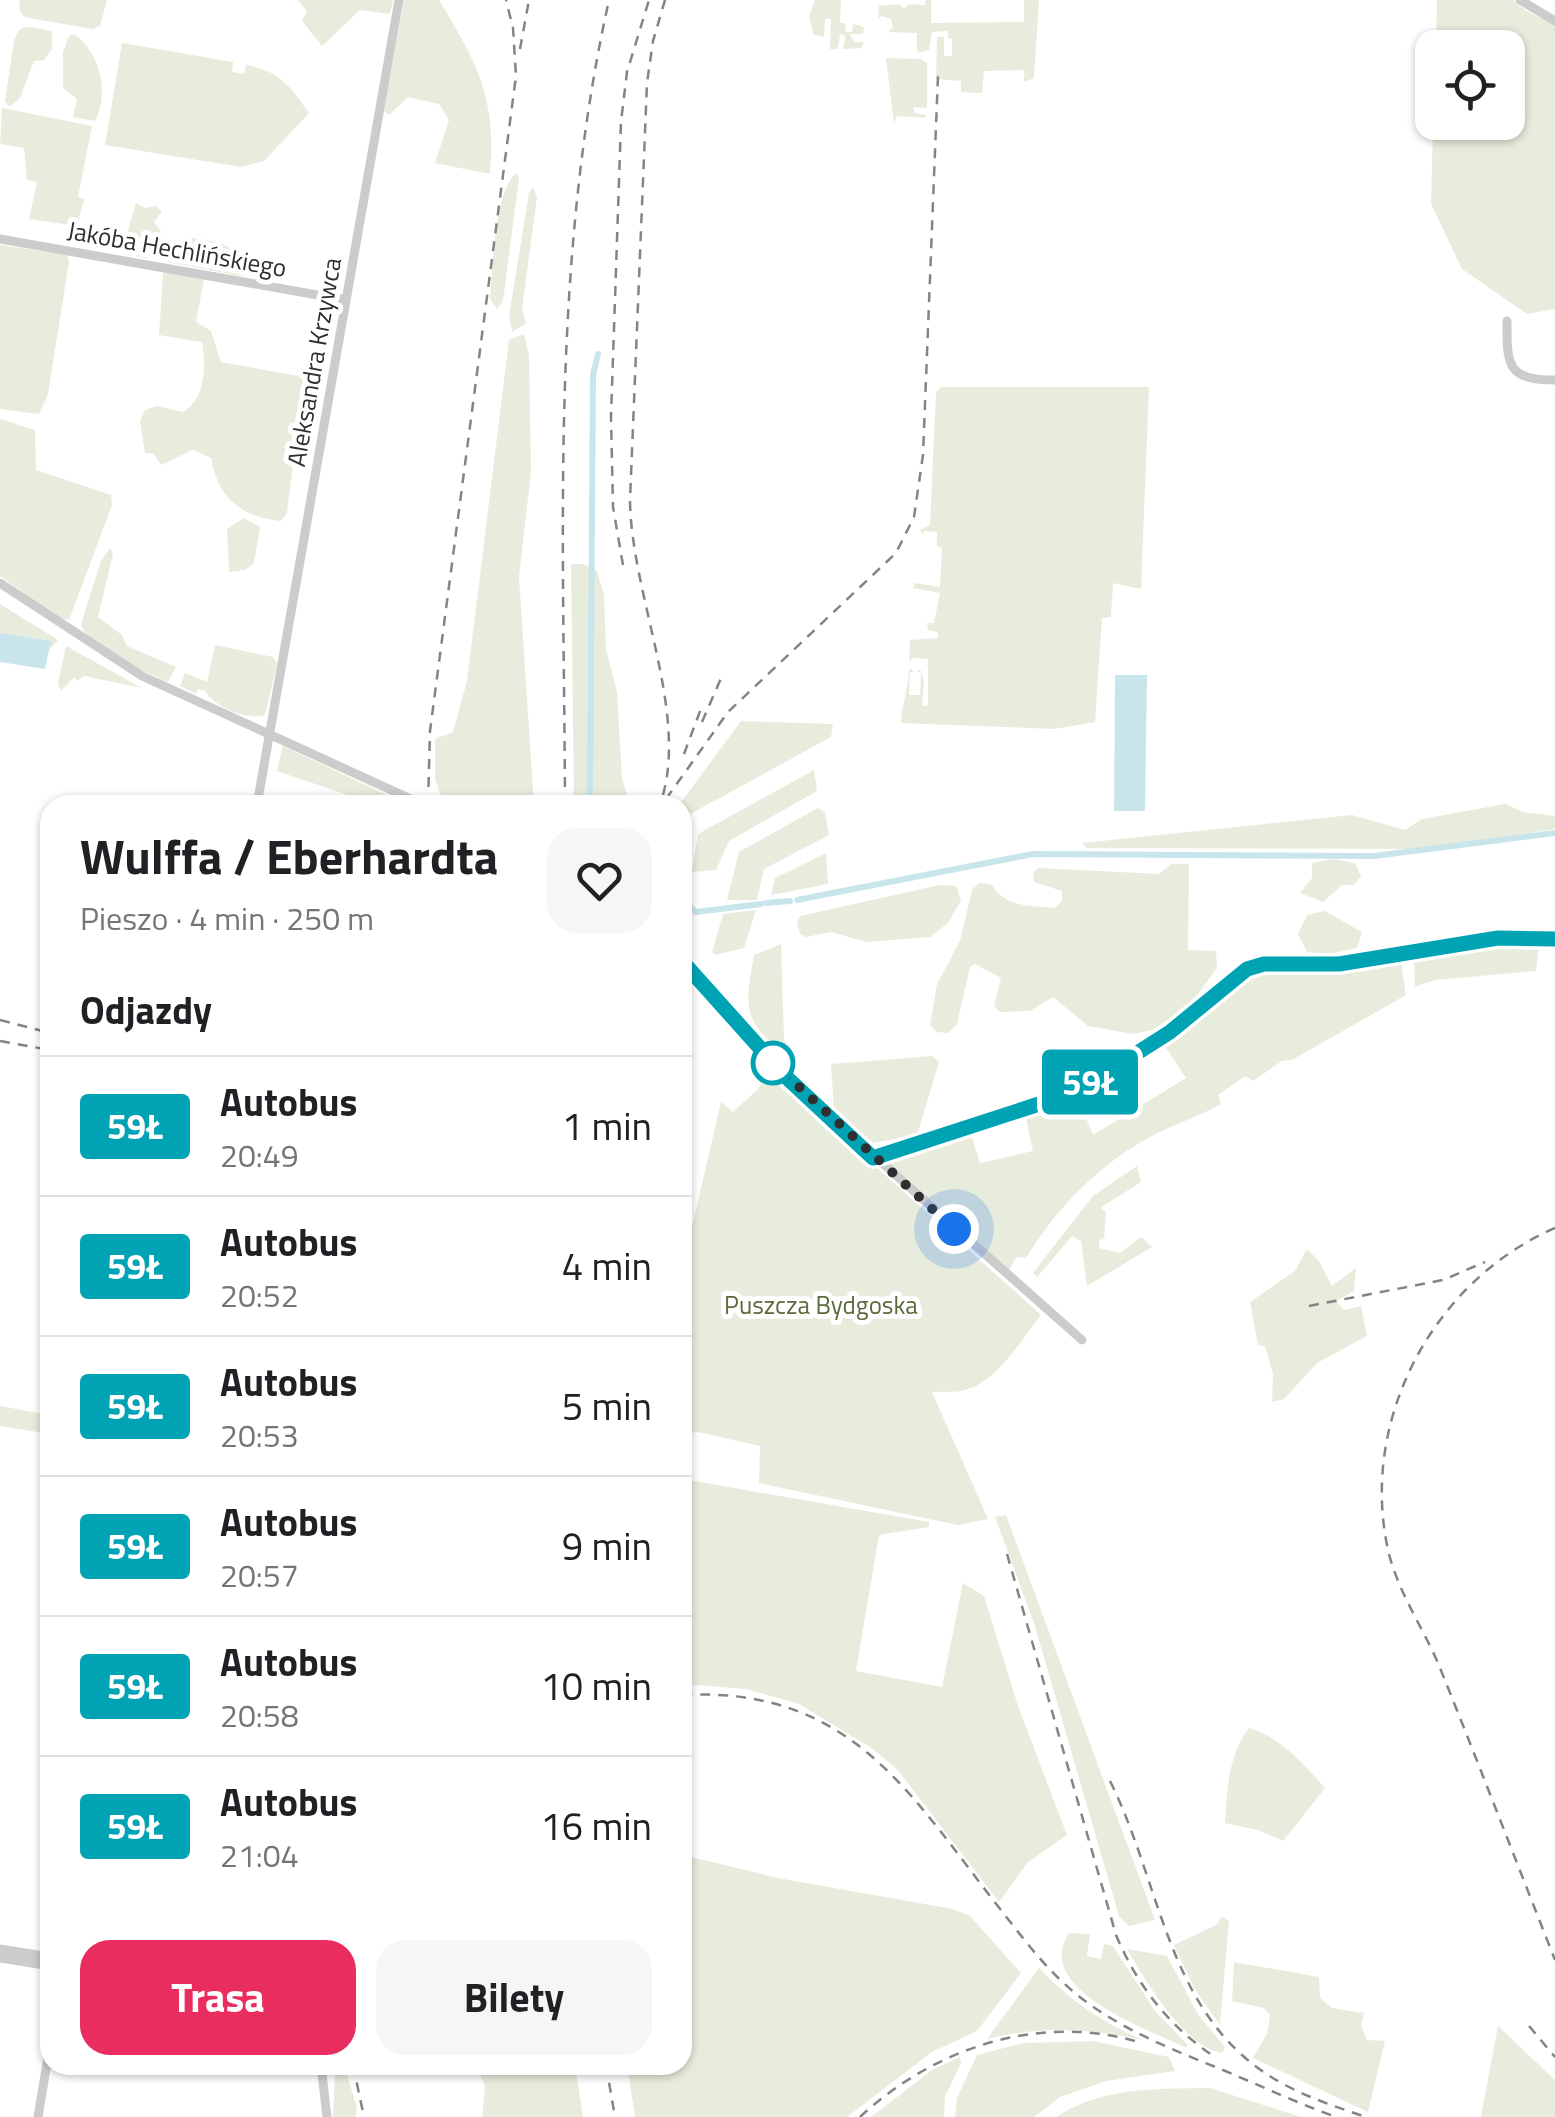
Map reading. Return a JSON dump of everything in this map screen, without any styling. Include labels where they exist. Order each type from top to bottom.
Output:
[{"type":"street","name":"Aleksandra Krzywca","points":[[260,795],[399,0]]},
{"type":"street","points":[[1520,0],[1555,21]]},
{"type":"street","name":"Jakóba Hechlińskiego","points":[[0,239],[346,300]]},
{"type":"street","points":[[1508,320],[1508,357],[1514,369],[1525,378],[1555,380]]},
{"type":"street","points":[[0,583],[142,676],[401,795]]},
{"type":"street","points":[[873,1158],[1076,1092],[1170,1032],[1247,969],[1264,964],[1339,964],[1498,938],[1555,939]]},
{"type":"street","points":[[692,972],[785,1076],[1082,1340]]},
{"type":"street","points":[[0,1949],[40,1955]]},
{"type":"street","points":[[0,1958],[40,1964]]},
{"type":"street","points":[[38,2117],[45,2075]]},
{"type":"street","points":[[321,2075],[327,2117]]},
{"type":"green space","points":[[20,0],[107,0],[100,26],[92,29],[24,17],[19,10]]},
{"type":"green space","points":[[298,0],[393,0],[390,14],[360,10],[322,46],[302,21],[307,12]]},
{"type":"green space","points":[[404,0],[439,0],[474,63],[487,102],[490,174],[435,163],[449,120],[439,104],[408,97],[389,115],[384,111]]},
{"type":"green space","points":[[815,0],[841,0],[840,23],[845,23],[846,32],[852,32],[853,24],[864,27],[863,34],[850,34],[854,42],[864,42],[861,48],[843,49],[846,36],[840,34],[838,49],[830,49],[831,19],[825,19],[824,37],[814,35],[809,16]]},
{"type":"green space","points":[[925,0],[931,0],[931,23],[1024,22],[1024,0],[1039,0],[1034,78],[1024,82],[1024,70],[984,71],[982,93],[961,92],[961,81],[936,79],[937,37],[944,37],[944,56],[952,56],[948,31],[932,32],[929,50],[917,53],[917,33],[889,32],[893,27],[891,19],[878,19],[879,6],[899,4],[904,9],[909,4],[925,5]]},
{"type":"green space","points":[[1437,0],[1513,0],[1555,25],[1555,309],[1527,314],[1462,269],[1431,204],[1433,140],[1525,140],[1525,30],[1436,30]]},
{"type":"green space","points":[[20,29],[52,31],[52,49],[44,60],[34,61],[20,98],[9,107],[5,101],[14,40]]},
{"type":"green space","points":[[74,34],[90,52],[100,74],[102,98],[95,121],[73,117],[77,99],[63,88],[63,52],[69,36]]},
{"type":"green space","points":[[122,43],[233,62],[232,72],[244,74],[246,65],[268,71],[290,88],[309,113],[264,161],[241,167],[105,145]]},
{"type":"green space","points":[[886,58],[921,59],[927,63],[927,108],[914,107],[914,113],[927,115],[925,118],[897,116],[894,124]]},
{"type":"green space","points":[[2,108],[92,126],[78,197],[84,199],[77,226],[29,219],[37,182],[27,180],[24,148],[0,144]]},
{"type":"green space","points":[[516,173],[519,178],[503,301],[497,309],[490,299],[496,232],[503,197]]},
{"type":"green space","points":[[533,187],[537,197],[522,309],[526,324],[512,332],[509,316]]},
{"type":"green space","points":[[136,203],[145,208],[156,206],[162,212],[154,222],[161,232],[158,249],[145,259],[122,251]]},
{"type":"green space","points":[[194,238],[227,246],[246,272],[241,276],[167,262],[164,250],[169,242]]},
{"type":"green space","points":[[0,245],[67,255],[69,262],[48,394],[39,414],[0,409]]},
{"type":"green space","points":[[167,270],[204,279],[196,322],[211,331],[221,362],[304,377],[287,513],[281,521],[254,515],[234,503],[219,484],[211,458],[193,450],[161,465],[154,454],[145,453],[140,421],[145,410],[157,406],[183,412],[196,399],[203,381],[202,342],[159,335],[163,273]]},
{"type":"green space","points":[[524,334],[529,355],[531,472],[519,577],[533,795],[441,795],[435,780],[435,739],[453,732],[467,681],[509,340]]},
{"type":"green space","points":[[941,387],[1149,387],[1141,589],[1113,583],[1111,617],[1102,618],[1095,722],[1054,729],[901,723],[910,668],[914,672],[910,672],[909,695],[920,695],[921,672],[922,706],[928,705],[928,659],[914,658],[909,662],[910,640],[938,638],[938,632],[928,630],[927,623],[934,623],[940,593],[913,588],[915,583],[940,587],[942,548],[937,546],[937,532],[924,531],[923,535],[920,530],[930,525],[936,392]]},
{"type":"green space","points":[[0,419],[35,430],[36,470],[111,495],[112,505],[69,620],[58,617],[0,576]]},
{"type":"green space","points":[[244,518],[260,527],[254,563],[245,570],[229,572],[227,529]]},
{"type":"green space","points":[[110,548],[113,554],[98,617],[122,635],[127,646],[176,667],[168,682],[105,650],[81,624],[101,561]]},
{"type":"green space","points":[[571,564],[583,564],[597,571],[604,595],[606,649],[617,692],[622,778],[627,795],[574,795]]},
{"type":"green space","points":[[0,604],[58,640],[49,650],[50,641],[0,633]]},
{"type":"green space","points":[[215,645],[273,657],[277,664],[265,715],[232,711],[205,691],[198,689],[196,694],[180,686],[185,673],[207,682]]},
{"type":"green space","points":[[66,646],[142,688],[84,676],[77,681],[74,677],[61,691],[58,683]]},
{"type":"green space","points":[[741,721],[833,724],[831,737],[692,813],[692,795],[686,795]]},
{"type":"green space","points":[[283,746],[387,795],[348,795],[277,771]]},
{"type":"green space","points":[[814,770],[817,791],[729,841],[716,870],[692,872],[698,834]]},
{"type":"green space","points":[[1505,804],[1524,812],[1555,816],[1555,829],[1431,849],[1087,848],[1082,843],[1352,815],[1405,830],[1422,819]]},
{"type":"green space","points":[[818,808],[825,812],[829,835],[764,869],[757,900],[727,900],[739,852]]},
{"type":"green space","points":[[826,853],[828,884],[771,895],[775,878]]},
{"type":"green space","points":[[1332,859],[1355,863],[1361,876],[1354,885],[1342,885],[1323,902],[1300,893],[1312,878],[1312,863]]},
{"type":"green space","points":[[1171,864],[1189,864],[1188,950],[1216,951],[1217,968],[1183,1010],[1152,1030],[1133,1034],[1088,1026],[1053,997],[1030,1011],[1000,1012],[994,1006],[1001,978],[975,964],[970,967],[957,1024],[948,1033],[937,1032],[930,1025],[937,984],[960,941],[972,890],[979,883],[991,884],[1011,901],[1055,908],[1062,901],[1062,891],[1034,882],[1033,874],[1038,868],[1159,874]]},
{"type":"green space","points":[[940,885],[956,886],[961,900],[948,923],[930,937],[866,942],[831,932],[806,937],[800,934],[800,916]]},
{"type":"green space","points":[[756,910],[744,948],[715,955],[712,952],[723,914]]},
{"type":"green space","points":[[1325,911],[1362,932],[1357,948],[1329,954],[1307,952],[1298,934],[1307,915]]},
{"type":"green space","points":[[1500,941],[1539,943],[1536,971],[1434,980],[1415,987],[1414,959]]},
{"type":"green space","points":[[781,944],[784,1040],[793,1054],[788,1059],[762,1034],[748,1002],[754,955]]},
{"type":"green space","name":"Puszcza Bydgoska","points":[[1401,961],[1406,995],[1292,1060],[1282,1061],[1253,1081],[1245,1076],[1218,1095],[1221,1104],[1156,1134],[1117,1158],[1067,1203],[1026,1258],[1016,1257],[1007,1275],[886,1164],[887,1158],[970,1131],[980,1163],[1033,1151],[1025,1114],[1076,1094],[1093,1135],[1186,1078],[1161,1040],[1201,1015],[1231,979],[1262,968],[1347,969]]},
{"type":"green space","points":[[932,1056],[939,1062],[917,1135],[873,1143],[834,1112],[831,1064]]},
{"type":"green space","name":"Puszcza Bydgoska","points":[[767,1069],[1041,1315],[1008,1359],[977,1386],[932,1392],[988,1519],[958,1525],[759,1483],[760,1446],[692,1433],[692,1227],[721,1102],[733,1112],[759,1088]]},
{"type":"green space","points":[[1137,1166],[1141,1182],[1100,1208],[1106,1212],[1104,1239],[1099,1240],[1099,1248],[1120,1253],[1141,1237],[1152,1247],[1087,1286],[1081,1241],[1072,1236],[1037,1277],[1033,1273],[1093,1196]]},
{"type":"green space","points":[[1307,1249],[1319,1261],[1332,1286],[1356,1268],[1354,1291],[1336,1301],[1344,1310],[1361,1306],[1367,1336],[1317,1363],[1284,1399],[1272,1402],[1273,1374],[1265,1346],[1258,1345],[1250,1302],[1295,1271]]},
{"type":"green space","points":[[0,1406],[40,1413],[40,1432],[0,1426]]},
{"type":"green space","points":[[692,1481],[929,1522],[929,1527],[879,1535],[856,1671],[942,1687],[963,1583],[984,1596],[1018,1706],[1067,1835],[1028,1862],[999,1902],[897,1769],[870,1747],[799,1704],[746,1689],[692,1685]]},
{"type":"green space","points":[[1006,1515],[1155,1920],[1129,1926],[1119,1916],[1034,1623],[995,1517]]},
{"type":"green space","points":[[1249,1728],[1281,1745],[1325,1788],[1283,1841],[1258,1830],[1225,1823],[1233,1762]]},
{"type":"green space","points":[[692,1857],[778,1878],[953,1909],[970,1916],[1021,1973],[977,2031],[932,2052],[847,2117],[635,2117],[629,2075],[692,2075]]},
{"type":"green space","points":[[1222,1917],[1229,1921],[1220,2025],[1194,1988],[1174,1945],[1216,1925]]},
{"type":"green space","points":[[1069,1933],[1090,1934],[1087,1956],[1101,1959],[1104,1944],[1113,1946],[1155,2011],[1188,2045],[1186,2048],[1122,2018],[1079,1989],[1066,1972],[1062,1953]]},
{"type":"green space","points":[[1127,1949],[1167,1956],[1199,2016],[1225,2047],[1222,2053],[1194,2039],[1180,2026]]},
{"type":"green space","points":[[1234,1962],[1319,1977],[1320,1998],[1332,2008],[1364,2013],[1361,2025],[1367,2040],[1385,2041],[1368,2112],[1253,2058],[1267,2034],[1270,2015],[1264,2008],[1232,2001]]},
{"type":"green space","points":[[1039,1968],[1087,2010],[1143,2040],[1065,2030],[987,2039]]},
{"type":"green space","points":[[1498,2026],[1555,2080],[1555,2117],[1481,2117]]},
{"type":"green space","points":[[1093,2041],[1169,2057],[1175,2071],[1106,2081],[1060,2097],[1034,2117],[955,2117],[957,2098],[977,2055],[1023,2043]]},
{"type":"green space","points":[[960,2057],[961,2063],[945,2097],[944,2117],[871,2117],[932,2070]]},
{"type":"green space","points":[[335,2075],[347,2075],[356,2117],[333,2117]]},
{"type":"green space","points":[[480,2075],[577,2075],[583,2117],[482,2117],[485,2087]]},
{"type":"green space","points":[[1210,2088],[1301,2117],[1057,2117],[1112,2094]]},
{"type":"water","points":[[0,633],[51,641],[45,669],[0,662]]},
{"type":"water","points":[[1115,675],[1147,675],[1145,811],[1114,811]]},
{"type":"waterway","points":[[590,795],[593,375],[598,354]]},
{"type":"waterway","points":[[797,900],[1033,854],[1374,856],[1555,833]]},
{"type":"waterway","points":[[766,903],[790,901]]},
{"type":"waterway","points":[[692,909],[696,912],[761,904]]},
{"type":"railway","points":[[428,795],[430,731],[516,76],[513,28],[506,0]]},
{"type":"railway","points":[[520,49],[529,0]]},
{"type":"railway","points":[[565,795],[563,502],[569,300],[590,99],[609,0]]},
{"type":"railway","points":[[623,565],[613,507],[611,417],[621,122],[627,72],[649,0]]},
{"type":"railway","points":[[663,795],[669,761],[668,725],[639,573],[630,500],[647,83],[653,41],[665,0]]},
{"type":"railway","points":[[669,795],[728,712],[896,553],[914,517],[923,455],[938,76]]},
{"type":"railway","points":[[702,722],[722,676]]},
{"type":"railway","points":[[684,754],[702,706]]},
{"type":"railway","points":[[0,1020],[40,1030]]},
{"type":"railway","points":[[0,1041],[40,1048]]},
{"type":"railway","points":[[1555,1228],[1512,1251],[1474,1281],[1442,1317],[1416,1358],[1397,1402],[1385,1448],[1382,1496],[1387,1545],[1396,1576],[1438,1663],[1555,1960]]},
{"type":"railway","points":[[1309,1306],[1443,1280],[1485,1262]]},
{"type":"railway","points":[[1007,1554],[1116,1935],[1156,2004],[1215,2057]]},
{"type":"railway","points":[[692,1695],[741,1697],[791,1709],[835,1729],[906,1790],[1029,1945],[1055,1975],[1091,2006],[1146,2037],[1336,2117]]},
{"type":"railway","points":[[1110,1781],[1174,1951],[1192,1991],[1216,2027],[1247,2060],[1287,2086],[1366,2117]]},
{"type":"railway","points":[[1529,2026],[1555,2057]]},
{"type":"railway","points":[[860,2117],[922,2072],[992,2042],[1066,2032],[1104,2034],[1142,2043]]},
{"type":"railway","points":[[355,2075],[364,2117]]},
{"type":"railway","points":[[608,2075],[615,2117]]},
{"type":"bus line","name":"59Ł","points":[[692,973],[785,1076],[873,1158],[1076,1092],[1170,1032],[1202,1008],[1226,982],[1247,969],[1264,964],[1339,964],[1498,938],[1555,939]]},
{"type":"route","points":[[773,1063],[954,1229]]}]
